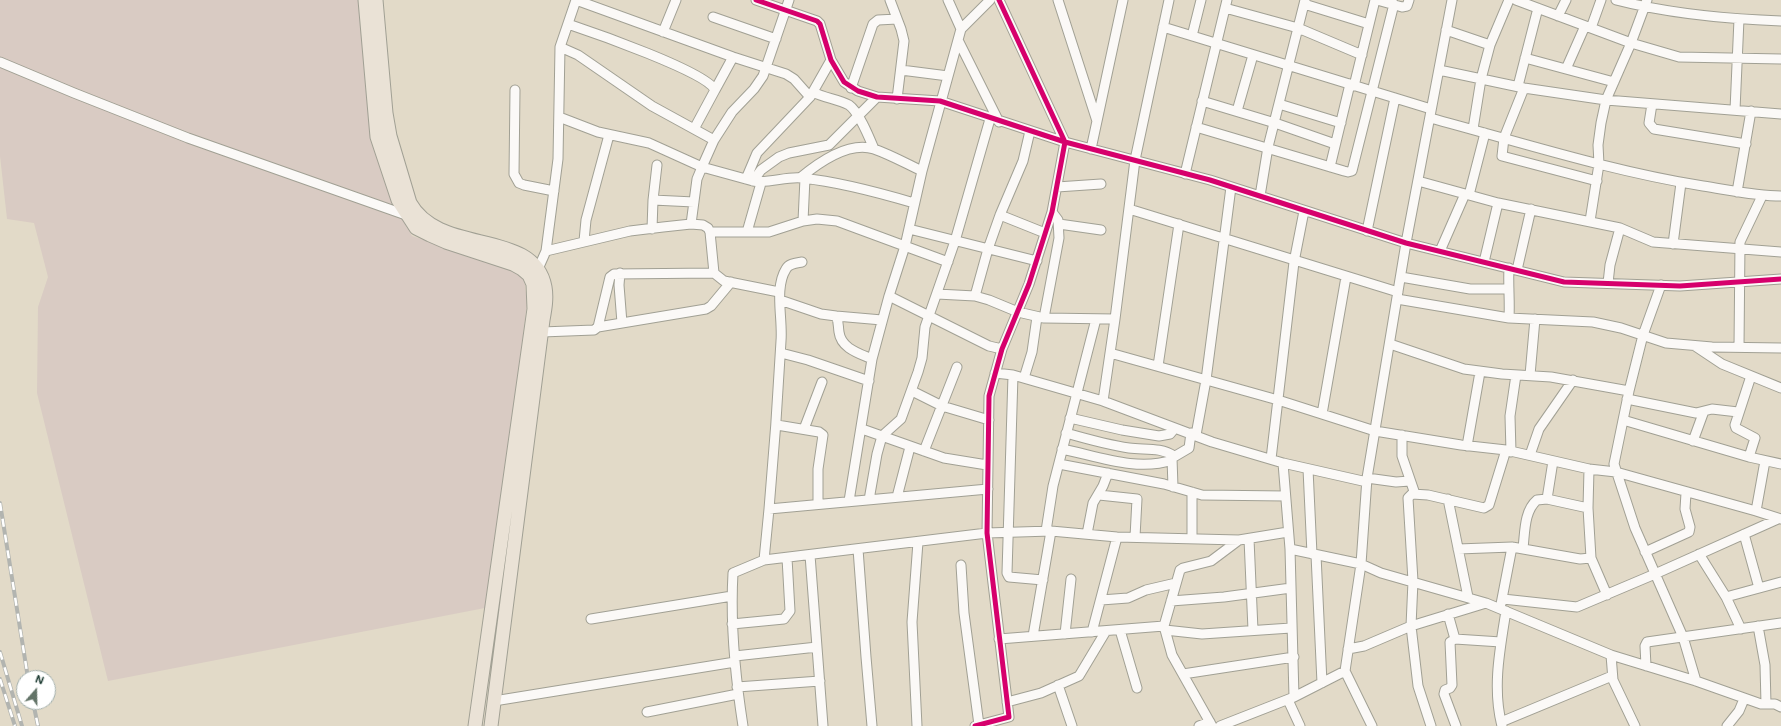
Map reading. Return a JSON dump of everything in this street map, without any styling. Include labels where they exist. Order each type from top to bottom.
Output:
[{"type":"highway","points":[[365,0],[377,137],[398,200],[406,214],[416,228],[430,235],[446,242],[534,272],[544,281],[546,296],[542,332],[491,726]]},
{"type":"highway","points":[[376,0],[386,113],[390,136],[410,203],[422,219],[437,229],[448,234],[522,254],[533,262],[534,309],[475,726]]},
{"type":"street","points":[[534,272],[546,251],[558,159],[560,47],[576,0],[790,76],[812,94],[850,106],[868,133],[874,149]]},
{"type":"street","points":[[756,0],[817,21],[820,24],[832,60],[844,82],[851,88],[877,97],[940,101],[990,119],[1065,142],[1231,187],[1406,243],[1564,282],[1680,286],[1781,279]]},
{"type":"street","points":[[691,224],[697,179],[714,140],[732,112],[754,90],[767,67],[789,0]]},
{"type":"street","points":[[890,0],[904,41],[897,99]]},
{"type":"street","points":[[948,0],[961,28]]},
{"type":"street","points":[[849,501],[862,429],[872,359],[889,296],[905,246],[914,203],[940,101],[961,28],[990,0]]},
{"type":"street","points":[[961,565],[964,612],[977,726],[1002,723],[1009,717],[987,534],[989,396],[994,373],[1029,284],[1052,212],[1065,142],[999,0]]},
{"type":"street","points":[[1058,0],[1097,122]]},
{"type":"street","points":[[1091,149],[1123,0]]},
{"type":"street","points":[[1103,401],[1116,319],[1134,160],[1169,0]]},
{"type":"street","points":[[1192,36],[1201,0]]},
{"type":"street","points":[[1330,167],[1376,0],[1406,7],[1409,0]]},
{"type":"street","points":[[1372,726],[1346,670],[1348,650],[1361,564],[1367,480],[1406,243],[1452,0]]},
{"type":"street","points":[[1473,130],[1481,79],[1490,45],[1508,0]]},
{"type":"street","points":[[1516,0],[1631,44],[1680,57],[1781,59]]},
{"type":"street","points":[[1558,16],[1566,0]]},
{"type":"street","points":[[1566,69],[1601,0]]},
{"type":"street","points":[[1616,0],[1739,20],[1781,21]]},
{"type":"street","points":[[664,32],[672,1]]},
{"type":"street","points":[[1260,196],[1268,147],[1304,2],[1369,24]]},
{"type":"street","points":[[1184,174],[1226,4],[1298,28],[1362,55]]},
{"type":"street","points":[[1196,127],[1268,147],[1330,167],[1348,172],[1352,171],[1354,168],[1394,4]]},
{"type":"street","points":[[1590,221],[1599,164],[1598,145],[1606,100],[1631,44],[1646,4]]},
{"type":"street","points":[[1538,8],[1525,58],[1521,87],[1504,138],[1502,153],[1505,157],[1597,181]]},
{"type":"street","points":[[713,17],[776,39]]},
{"type":"street","points":[[851,88],[873,24],[878,20],[897,19]]},
{"type":"street","points":[[1735,110],[1739,20]]},
{"type":"street","points":[[568,24],[661,59],[696,76],[713,86],[715,90]]},
{"type":"street","points":[[1164,28],[1395,98],[1430,114],[1473,130],[1599,164],[1681,182],[1762,196],[1781,196]]},
{"type":"street","points":[[1446,30],[1490,45]]},
{"type":"street","points":[[958,40],[1000,122]]},
{"type":"street","points":[[560,47],[578,55],[641,100],[714,140]]},
{"type":"street","points":[[1236,111],[1253,55]]},
{"type":"street","points":[[694,129],[733,57]]},
{"type":"street","points":[[1525,58],[1614,82]]},
{"type":"street","points":[[747,232],[757,153],[812,94],[832,60]]},
{"type":"street","points":[[0,62],[188,138],[406,214]]},
{"type":"street","points":[[901,70],[948,76]]},
{"type":"street","points":[[1438,70],[1521,87],[1606,100],[1781,114]]},
{"type":"street","points":[[515,90],[514,174],[519,183],[524,185],[554,190]]},
{"type":"street","points":[[753,181],[761,170],[779,157],[789,153],[829,145],[877,97]]},
{"type":"street","points":[[1367,231],[1395,98]]},
{"type":"street","points":[[1202,101],[1275,122],[1336,144]]},
{"type":"street","points":[[1279,104],[1341,123]]},
{"type":"street","points":[[1652,104],[1649,123],[1654,129],[1746,144]]},
{"type":"street","points":[[1737,192],[1751,111]]},
{"type":"street","points":[[559,116],[609,135],[649,144],[702,168],[753,181],[802,178],[868,189],[914,203]]},
{"type":"street","points":[[869,500],[877,454],[882,436],[901,419],[912,391],[922,358],[925,327],[955,240],[990,119]]},
{"type":"street","points":[[975,296],[988,249],[1000,215],[1023,161],[1030,131]]},
{"type":"street","points":[[1440,251],[1467,195],[1485,133]]},
{"type":"street","points":[[584,241],[586,220],[609,135]]},
{"type":"street","points":[[803,221],[802,178],[811,168],[838,152],[854,149],[874,149],[922,171]]},
{"type":"street","points":[[652,229],[653,200],[657,165]]},
{"type":"street","points":[[1418,182],[1498,203],[1620,228],[1653,242],[1781,252]]},
{"type":"street","points":[[1673,244],[1681,182]]},
{"type":"street","points":[[1056,187],[1101,184]]},
{"type":"street","points":[[1062,449],[1146,465],[1161,464],[1189,448],[1194,434],[1206,380],[1231,187]]},
{"type":"street","points":[[1739,347],[1739,249],[1742,236],[1762,196]]},
{"type":"street","points":[[653,200],[694,202]]},
{"type":"street","points":[[1484,262],[1498,203]]},
{"type":"street","points":[[1129,209],[1224,238],[1294,262],[1346,277],[1398,296],[1509,318],[1593,322],[1621,328],[1666,343],[1694,346],[1781,348]]},
{"type":"street","points":[[1509,318],[1509,289],[1513,269],[1531,209]]},
{"type":"street","points":[[1271,459],[1294,262],[1304,211]]},
{"type":"street","points":[[1024,378],[1032,352],[1059,238],[1058,220],[1052,212]]},
{"type":"street","points":[[1000,215],[1045,233]]},
{"type":"street","points":[[710,232],[769,232],[803,221],[817,219],[837,221],[948,262]]},
{"type":"street","points":[[546,251],[630,231],[691,224],[708,228],[710,232],[714,273]]},
{"type":"street","points":[[1059,224],[1101,230]]},
{"type":"street","points":[[1158,366],[1179,224]]},
{"type":"street","points":[[1608,284],[1610,265],[1620,228]]},
{"type":"street","points":[[909,229],[1037,261]]},
{"type":"street","points":[[764,560],[777,425],[781,353],[780,296],[787,267],[791,264],[802,262]]},
{"type":"street","points":[[598,327],[610,277],[614,274],[714,273],[724,281],[780,296],[821,314],[882,320]]},
{"type":"street","points":[[620,274],[619,286],[622,322]]},
{"type":"street","points":[[1322,414],[1346,277]]},
{"type":"street","points":[[1401,277],[1470,289],[1509,289]]},
{"type":"street","points":[[542,332],[594,330],[598,327],[622,322],[706,309],[711,306],[731,282]]},
{"type":"street","points":[[1661,285],[1643,335],[1614,461],[1616,472],[1635,528],[1683,637],[1696,681]]},
{"type":"street","points":[[937,294],[975,296],[1018,312],[1040,317],[1116,319]]},
{"type":"street","points":[[889,296],[989,346],[1002,350]]},
{"type":"street","points":[[836,316],[839,322],[841,339],[850,349],[872,359]]},
{"type":"street","points":[[1034,636],[1043,580],[1053,486],[1096,319]]},
{"type":"street","points":[[1530,375],[1535,319]]},
{"type":"street","points":[[1390,344],[1464,369],[1480,372],[1530,375],[1573,380],[1691,412],[1712,409],[1738,412]]},
{"type":"street","points":[[1694,346],[1722,364],[1781,388]]},
{"type":"street","points":[[781,353],[808,360],[869,381]]},
{"type":"street","points":[[1110,353],[1278,400],[1375,431],[1508,451],[1590,469],[1616,472],[1756,511],[1779,519]]},
{"type":"street","points":[[924,451],[957,367]]},
{"type":"street","points":[[1467,446],[1480,372]]},
{"type":"street","points":[[994,373],[1013,375],[1103,401],[1212,442],[1283,463],[1367,480],[1396,482],[1410,481]]},
{"type":"street","points":[[1013,375],[1008,576],[1043,580]]},
{"type":"street","points":[[1431,726],[1418,686],[1411,626],[1413,581],[1407,502],[1409,496],[1415,494],[1448,499],[1484,508],[1489,505],[1508,451],[1510,416],[1516,375]]},
{"type":"street","points":[[1749,457],[1755,438],[1735,427],[1738,412],[1751,376]]},
{"type":"street","points":[[1530,455],[1539,429],[1573,380]]},
{"type":"street","points":[[804,429],[822,382]]},
{"type":"street","points":[[912,391],[942,406],[989,420]]},
{"type":"street","points":[[1693,442],[1704,411]]},
{"type":"street","points":[[1070,418],[1122,430],[1160,436],[1170,434],[1175,428]]},
{"type":"street","points":[[1623,420],[1693,442],[1781,464]]},
{"type":"street","points":[[777,425],[819,432],[823,435],[818,470],[818,504]]},
{"type":"street","points":[[862,429],[910,447],[956,461],[987,465]]},
{"type":"street","points":[[1066,433],[1097,442],[1130,448],[1165,451],[1173,458],[1173,487]]},
{"type":"street","points":[[1402,435],[1402,456],[1415,494]]},
{"type":"street","points":[[897,497],[910,447]]},
{"type":"street","points":[[1547,499],[1553,461]]},
{"type":"street","points":[[1756,511],[1765,461]]},
{"type":"street","points":[[1283,463],[1290,549],[1291,628],[1294,656],[1291,699],[1300,726]]},
{"type":"street","points":[[1059,464],[1108,473],[1211,496],[1286,496]]},
{"type":"street","points":[[1308,469],[1322,683]]},
{"type":"street","points":[[1590,469],[1588,508],[1591,558],[1607,595]]},
{"type":"street","points":[[1087,534],[1092,508],[1108,473]]},
{"type":"street","points":[[769,509],[988,489]]},
{"type":"street","points":[[1192,492],[1192,539]]},
{"type":"street","points":[[1645,552],[1689,532],[1690,527],[1685,509],[1686,492]]},
{"type":"street","points":[[1098,495],[1137,499],[1135,537]]},
{"type":"street","points":[[1448,499],[1468,597]]},
{"type":"street","points":[[1523,548],[1530,508],[1537,500],[1547,499],[1588,508]]},
{"type":"street","points":[[1502,599],[1577,607],[1779,519]]},
{"type":"street","points":[[743,726],[737,690],[732,624],[733,573],[764,560],[987,534],[1049,531],[1117,537],[1239,540],[1288,532]]},
{"type":"street","points":[[1744,534],[1759,588]]},
{"type":"street","points":[[1092,632],[1117,537]]},
{"type":"street","points":[[1249,539],[1253,630]]},
{"type":"street","points":[[1199,726],[1211,724],[1172,654],[1165,628],[1178,573],[1183,568],[1211,562],[1239,540]]},
{"type":"street","points":[[917,726],[912,622],[918,542]]},
{"type":"street","points":[[1458,549],[1512,546],[1580,559],[1591,558]]},
{"type":"street","points":[[1512,546],[1502,599],[1503,610],[1497,698],[1501,724],[1612,676]]},
{"type":"street","points":[[858,549],[872,726]]},
{"type":"street","points":[[1290,549],[1361,564],[1381,573],[1468,597],[1486,603],[1611,655],[1696,681],[1744,699],[1776,704],[1765,670],[1758,626]]},
{"type":"street","points":[[1699,554],[1726,597],[1741,629]]},
{"type":"street","points":[[810,555],[823,726]]},
{"type":"street","points":[[732,624],[784,619],[788,616],[790,611],[787,558]]},
{"type":"street","points":[[1065,634],[1071,579]]},
{"type":"street","points":[[1726,597],[1781,582]]},
{"type":"street","points":[[1101,600],[1128,598],[1146,590],[1176,583]]},
{"type":"street","points":[[1171,601],[1251,594],[1291,588]]},
{"type":"street","points":[[591,619],[732,596]]},
{"type":"street","points":[[1348,650],[1364,646],[1411,626],[1486,603]]},
{"type":"street","points":[[1448,614],[1455,639]]},
{"type":"street","points":[[1646,666],[1646,644],[1683,637],[1781,623]]},
{"type":"street","points":[[999,639],[1165,628],[1202,634],[1291,628]]},
{"type":"street","points":[[1120,630],[1137,688]]},
{"type":"street","points":[[1007,702],[1041,693],[1079,676],[1106,631]]},
{"type":"street","points":[[1456,726],[1444,694],[1445,690],[1452,686],[1449,644],[1455,639],[1501,642]]},
{"type":"street","points":[[494,701],[735,659],[817,647]]},
{"type":"street","points":[[1611,655],[1612,676],[1635,726]]},
{"type":"street","points":[[1183,674],[1294,656]]},
{"type":"street","points":[[1220,726],[1291,699],[1346,670]]},
{"type":"street","points":[[647,712],[737,690],[820,681]]},
{"type":"street","points":[[1058,685],[1072,726]]},
{"type":"street","points":[[1727,726],[1739,711],[1744,699]]},
{"type":"shaded area","points":[[0,0],[363,0],[393,203],[412,236],[503,266],[524,276],[527,303],[490,607],[108,681],[37,393],[38,307],[48,277],[34,223],[7,219],[0,156]]},
{"type":"railway","points":[[0,503],[27,670]]},
{"type":"railway","points":[[0,652],[22,726]]},
{"type":"railway","points":[[0,679],[15,726]]},
{"type":"railway","points":[[35,710],[38,726]]},
{"type":"cycle path","points":[[756,0],[817,21],[820,24],[831,60],[844,82],[858,91],[877,97],[940,101],[1065,142],[1210,180],[1406,243],[1564,282],[1680,286],[1781,279]]},
{"type":"cycle path","points":[[975,726],[1009,717],[987,533],[989,396],[1002,349],[1029,284],[1052,212],[1065,142],[999,0]]}]
